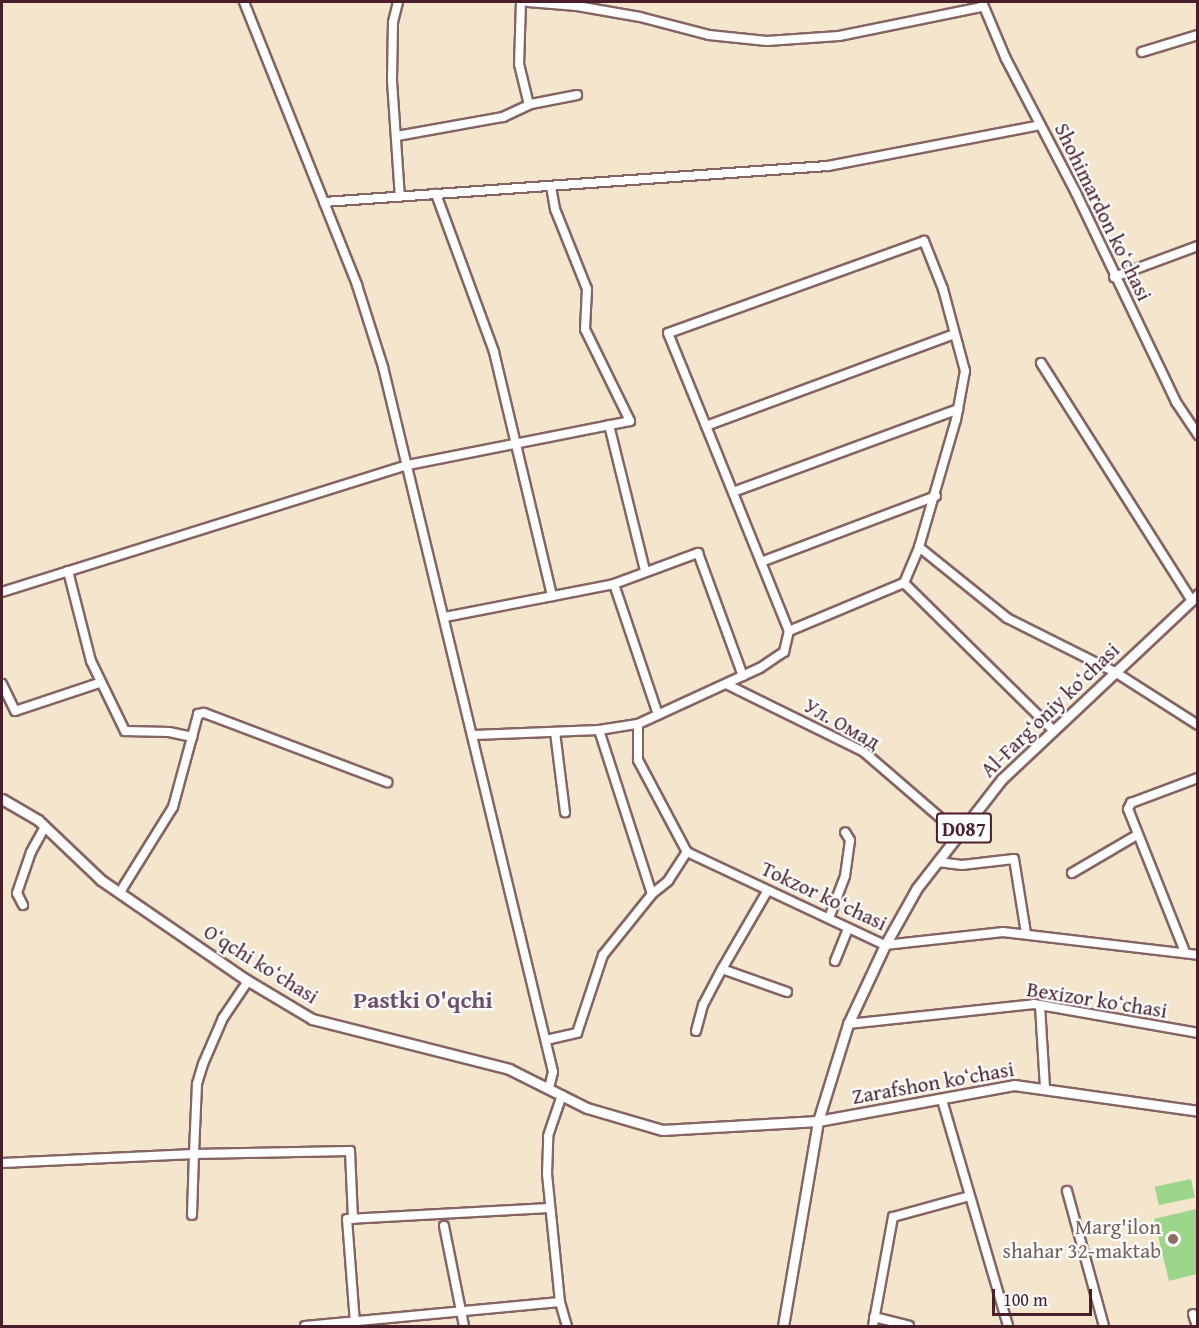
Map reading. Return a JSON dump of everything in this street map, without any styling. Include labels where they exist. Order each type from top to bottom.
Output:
[{"type":"main road","name":"Al-Fargʻoniy koʻchasi","points":[[818,1121],[848,1024],[885,945],[917,888],[1002,779],[1194,596]]},
{"type":"main road","name":"Oʻqchi koʻchasi","points":[[2,798],[45,827],[120,892],[248,981],[312,1019],[509,1070],[587,1108],[662,1130],[818,1121]]},
{"type":"main road","name":"Zarafshon koʻchasi","points":[[818,1121],[942,1100],[992,1087],[1045,1087],[1197,1111]]},
{"type":"main road","name":"D087","points":[[783,1326],[818,1121]]},
{"type":"street","points":[[243,2],[361,295],[408,465],[474,735],[553,1072],[549,1088]]},
{"type":"street","points":[[398,2],[393,22],[392,81],[400,196]]},
{"type":"street","points":[[521,2],[519,64],[529,105]]},
{"type":"street","points":[[528,2],[640,16],[710,35],[767,41],[839,36],[982,4]]},
{"type":"street","name":"Shohimardon koʻchasi","points":[[982,4],[1176,402],[1197,435]]},
{"type":"street","points":[[1142,52],[1197,35]]},
{"type":"street","points":[[397,136],[503,117],[529,105],[577,95]]},
{"type":"street","points":[[324,202],[828,166],[1040,125]]},
{"type":"street","points":[[2,592],[408,465],[630,421],[585,328],[587,289],[555,208],[551,186]]},
{"type":"street","points":[[436,194],[494,352],[552,596]]},
{"type":"street","points":[[474,735],[555,732],[638,724],[743,676],[784,652],[789,631],[668,333],[820,276],[924,241],[965,371],[936,496],[919,547],[904,583],[789,631]]},
{"type":"street","points":[[1114,277],[1197,246]]},
{"type":"street","points":[[706,426],[955,334]]},
{"type":"street","points":[[1041,363],[1194,596]]},
{"type":"street","points":[[733,492],[958,409]]},
{"type":"street","points":[[609,425],[645,571]]},
{"type":"street","points":[[761,562],[936,496]]},
{"type":"street","points":[[919,547],[1007,618],[1115,672],[1197,726]]},
{"type":"street","points":[[445,617],[614,584],[698,553],[743,676]]},
{"type":"street","points":[[68,571],[81,627],[99,683],[124,731],[169,732],[192,737]]},
{"type":"street","points":[[904,583],[1053,730]]},
{"type":"street","points":[[614,584],[658,715]]},
{"type":"street","points":[[2,684],[15,711],[99,683]]},
{"type":"street","name":"Ул. Омад","points":[[726,684],[864,752],[959,834]]},
{"type":"street","points":[[120,892],[173,807],[198,714],[204,713],[387,782]]},
{"type":"street","points":[[546,1040],[577,1033],[603,955],[652,894],[668,880],[687,852],[638,760],[638,724]]},
{"type":"street","points":[[599,729],[652,894]]},
{"type":"street","points":[[555,732],[565,812]]},
{"type":"street","points":[[1185,952],[1128,809],[1131,803],[1197,778]]},
{"type":"street","points":[[23,905],[17,893],[31,852],[45,827]]},
{"type":"street","points":[[829,918],[844,876],[850,840],[845,832]]},
{"type":"street","points":[[1072,873],[1137,835]]},
{"type":"street","name":"Tokzor koʻchasi","points":[[687,852],[885,945],[1026,933],[1197,955]]},
{"type":"street","points":[[938,862],[962,865],[1014,859],[1026,933]]},
{"type":"street","points":[[696,1031],[703,1005],[768,890]]},
{"type":"street","points":[[835,961],[848,927]]},
{"type":"street","points":[[722,969],[787,992]]},
{"type":"street","points":[[192,1215],[197,1084],[223,1018],[248,981]]},
{"type":"street","points":[[1040,1006],[1045,1087]]},
{"type":"street","name":"Bexizor koʻchasi","points":[[848,1024],[1040,1006],[1197,1033]]},
{"type":"street","points":[[562,1095],[548,1136],[550,1208],[560,1302],[567,1326]]},
{"type":"street","points":[[942,1100],[1008,1326]]},
{"type":"street","points":[[2,1163],[194,1154],[350,1151],[353,1219]]},
{"type":"street","points":[[1067,1191],[1104,1326]]},
{"type":"street","points":[[873,1326],[893,1217],[969,1196]]},
{"type":"street","points":[[355,1323],[348,1219],[550,1208]]},
{"type":"street","points":[[444,1226],[464,1326]]},
{"type":"street","points":[[305,1326],[328,1326],[560,1302]]},
{"type":"street","points":[[1193,1314],[1197,1326]]},
{"type":"street","points":[[874,1317],[909,1326]]},
{"type":"green space","points":[[1191,1179],[1195,1198],[1159,1205],[1155,1187]]},
{"type":"green space","points":[[1196,1209],[1197,1274],[1169,1281],[1154,1219]]},
{"type":"place","name":"Marg'ilon shahar 32-maktab","points":[[1173,1239]]},
{"type":"district","name":"Pastki O'qchi","points":[[423,1000]]}]
